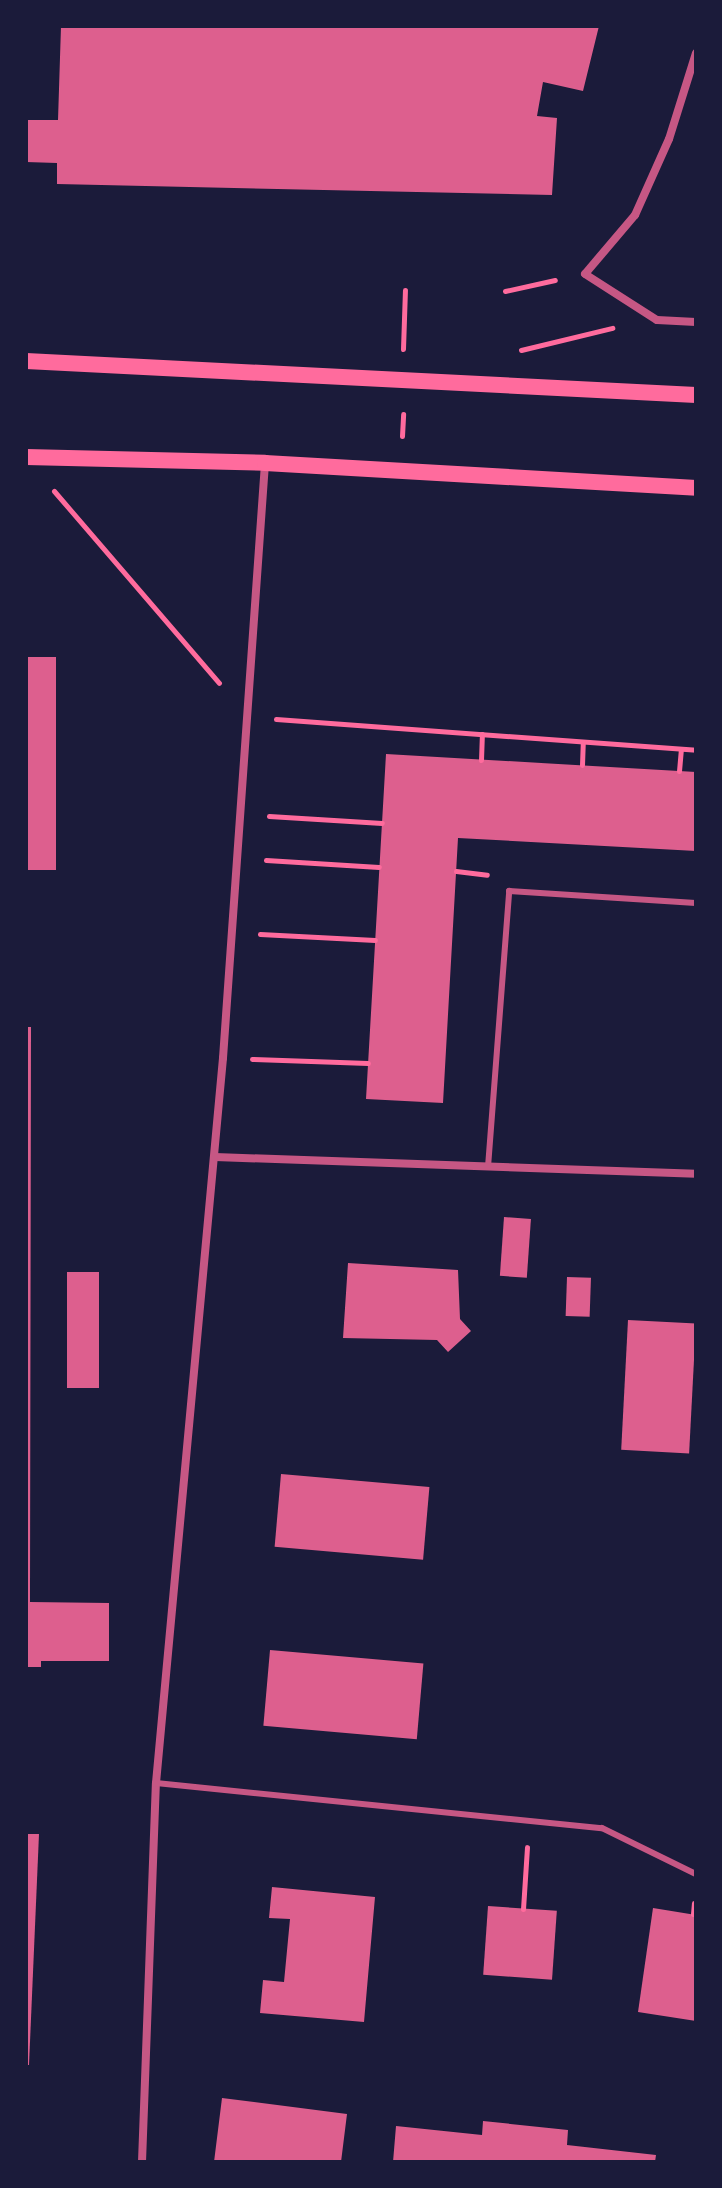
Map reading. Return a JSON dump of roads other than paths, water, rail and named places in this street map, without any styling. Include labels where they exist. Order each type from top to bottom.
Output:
[{"type":"main road","points":[[26,361],[696,395]]},
{"type":"main road","points":[[26,457],[265,463],[696,488]]},
{"type":"street","points":[[696,53],[669,139],[635,215],[585,274],[657,320],[696,322]]},
{"type":"street","points":[[142,2162],[156,1783],[215,1157],[265,463]]},
{"type":"street","points":[[215,1157],[696,1174]]},
{"type":"lane","points":[[488,1167],[509,891],[696,903]]},
{"type":"lane","points":[[156,1783],[530,1818],[602,1828],[696,1874]]}]
